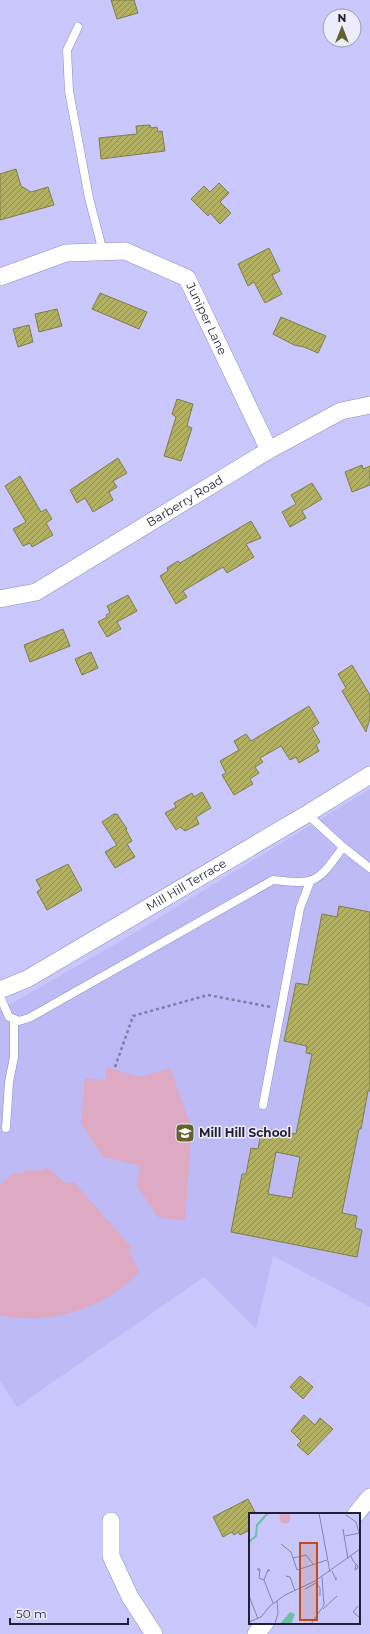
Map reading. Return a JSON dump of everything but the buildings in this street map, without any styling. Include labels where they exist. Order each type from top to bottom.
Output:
[{"type":"street","name":"Juniper Lane","points":[[0,277],[66,253],[125,251],[187,278],[268,450]]},
{"type":"street","name":"Barberry Road","points":[[0,599],[36,592],[268,450],[341,411],[370,405]]},
{"type":"street","name":"Mill Hill Terrace","points":[[0,990],[27,979],[307,814],[370,775]]},
{"type":"street","points":[[357,1513],[370,1497]]},
{"type":"street","points":[[111,1521],[111,1556],[130,1597],[154,1634]]},
{"type":"street","points":[[256,1634],[264,1624]]},
{"type":"lane","points":[[78,28],[67,50],[69,91],[89,198],[103,252]]},
{"type":"lane","points":[[307,814],[343,847],[370,868]]},
{"type":"lane","points":[[0,996],[9,1017],[19,1021],[29,1018],[273,880],[310,882],[318,878],[343,847]]},
{"type":"lane","points":[[263,1105],[300,908],[310,882]]},
{"type":"lane","points":[[6,1128],[9,1082],[14,1057],[14,1019]]},
{"type":"path","points":[[114,1067],[133,1016],[208,996],[281,1009]]},
{"type":"shaded area","name":"Mill Hill School","points":[[370,789],[370,1307],[273,1256],[256,1329],[204,1277],[17,1407],[0,1381],[0,1010],[121,941]]},
{"type":"shaded area","points":[[107,1067],[139,1077],[170,1068],[192,1129],[185,1220],[159,1218],[137,1186],[140,1166],[103,1157],[81,1124],[85,1078],[105,1080]]},
{"type":"shaded area","points":[[48,1168],[65,1183],[74,1182],[132,1248],[129,1251],[139,1272],[126,1285],[110,1296],[75,1312],[37,1318],[18,1318],[0,1315],[0,1186],[11,1174],[22,1174],[25,1170],[36,1171]]},
{"type":"place","name":"Mill Hill School","points":[[185,1133]]}]
